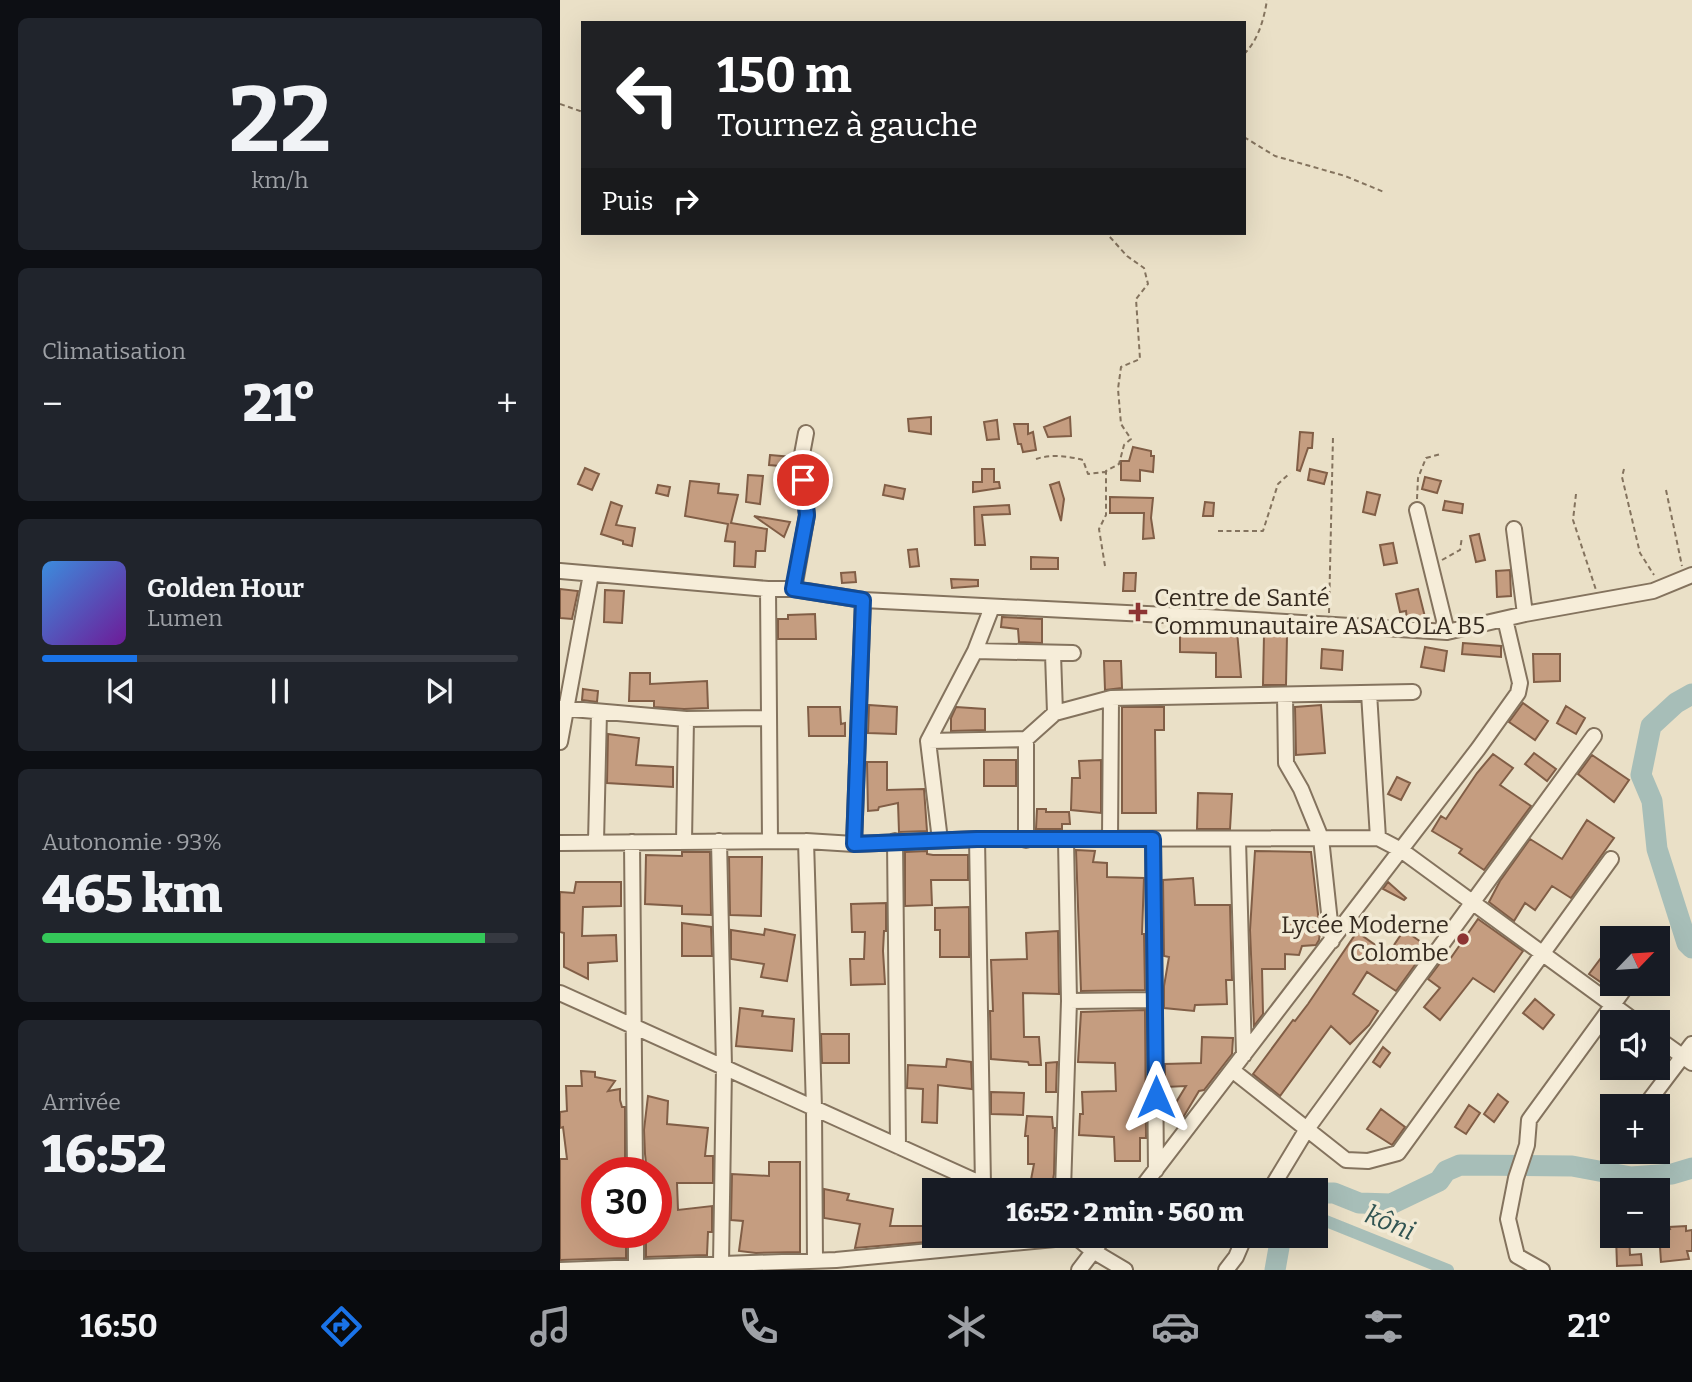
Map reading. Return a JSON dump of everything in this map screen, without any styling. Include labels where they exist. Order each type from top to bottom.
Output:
[{"type":"street","points":[[793,589],[807,515],[800,465],[806,433]]},
{"type":"street","points":[[1417,510],[1447,632]]},
{"type":"street","points":[[1514,529],[1525,614]]},
{"type":"street","points":[[560,571],[793,589],[863,600],[1447,632],[1525,614],[1653,591],[1688,576]]},
{"type":"street","points":[[560,742],[563,708],[591,574]]},
{"type":"street","points":[[768,589],[770,841]]},
{"type":"street","points":[[854,844],[863,600]]},
{"type":"street","points":[[940,840],[928,741],[975,651],[992,607]]},
{"type":"street","points":[[1150,1178],[1518,693],[1520,684],[1505,619]]},
{"type":"street","points":[[975,651],[1073,653]]},
{"type":"street","points":[[1053,654],[1055,713]]},
{"type":"street","points":[[928,741],[1026,739],[1055,713],[1111,698],[1413,692]]},
{"type":"street","points":[[1369,693],[1378,838]]},
{"type":"street","points":[[1285,695],[1286,763],[1301,789],[1321,838],[1332,941]]},
{"type":"street","points":[[1110,839],[1111,698]]},
{"type":"street","points":[[563,708],[686,719],[767,718]]},
{"type":"street","points":[[596,842],[599,712]]},
{"type":"street","points":[[684,842],[686,719]]},
{"type":"street","points":[[1277,1178],[1307,1129],[1594,736]]},
{"type":"street","points":[[1026,739],[1027,840]]},
{"type":"street","points":[[560,843],[806,841],[854,844],[977,839],[1378,838],[1401,850],[1619,1010]]},
{"type":"street","points":[[977,839],[989,1178]]},
{"type":"street","points":[[1153,839],[1156,1170]]},
{"type":"street","points":[[1063,1178],[1069,1001],[1066,840]]},
{"type":"street","points":[[1238,840],[1244,1055]]},
{"type":"street","points":[[806,841],[814,1108],[815,1261]]},
{"type":"street","points":[[895,841],[898,1146]]},
{"type":"street","points":[[632,842],[635,1157]]},
{"type":"street","points":[[719,842],[724,1067],[721,1264]]},
{"type":"street","points":[[1232,1070],[1346,1160],[1368,1161],[1398,1153],[1611,859]]},
{"type":"street","points":[[560,993],[969,1178]]},
{"type":"street","points":[[1542,1270],[1517,1256],[1508,1219],[1527,1145],[1530,1120],[1619,996]]},
{"type":"street","points":[[1069,1001],[1155,1000]]},
{"type":"street","points":[[1656,1094],[1687,1060],[1692,1044]]},
{"type":"street","points":[[1670,1048],[1687,1060]]},
{"type":"street","points":[[636,1248],[636,1267]]},
{"type":"street","points":[[560,1270],[815,1261],[835,1265],[976,1248]]},
{"type":"street","points":[[1089,1248],[1125,1270]]},
{"type":"street","points":[[1079,1270],[1095,1248]]},
{"type":"street","points":[[1226,1270],[1240,1248]]},
{"type":"path","points":[[1246,52],[1264,20],[1267,0]]},
{"type":"path","points":[[560,104],[581,111]]},
{"type":"path","points":[[1246,138],[1275,156],[1345,176],[1384,192]]},
{"type":"path","points":[[1036,459],[1072,457],[1083,460],[1088,474],[1106,471],[1119,464],[1124,445],[1131,439],[1121,424],[1118,389],[1121,368],[1140,359],[1136,299],[1148,284],[1144,268],[1127,256],[1109,236]]},
{"type":"path","points":[[1329,625],[1333,437]]},
{"type":"path","points":[[1417,510],[1418,478],[1426,458],[1441,454]]},
{"type":"path","points":[[1624,469],[1622,477],[1640,553],[1663,587]]},
{"type":"path","points":[[1105,566],[1099,529],[1106,515],[1106,471]]},
{"type":"path","points":[[1218,531],[1263,531],[1278,484],[1290,473]]},
{"type":"path","points":[[1667,490],[1688,576]]},
{"type":"path","points":[[1576,494],[1573,520],[1600,600]]},
{"type":"path","points":[[1432,566],[1460,550],[1462,537]]},
{"type":"building","points":[[931,417],[931,434],[909,431],[908,419]]},
{"type":"building","points":[[1070,417],[1071,436],[1048,437],[1044,427]]},
{"type":"building","points":[[997,420],[999,439],[987,440],[984,422]]},
{"type":"building","points":[[1014,424],[1028,424],[1028,434],[1033,432],[1036,450],[1023,452],[1021,444],[1018,444]]},
{"type":"building","points":[[1300,432],[1313,433],[1312,448],[1308,448],[1300,471],[1297,470]]},
{"type":"building","points":[[1133,447],[1151,451],[1151,456],[1154,456],[1153,472],[1140,470],[1140,481],[1121,480],[1121,461],[1129,461]]},
{"type":"building","points":[[770,455],[792,457],[791,467],[769,465]]},
{"type":"building","points":[[585,468],[599,474],[592,490],[578,484]]},
{"type":"building","points":[[982,469],[994,469],[994,482],[999,482],[1000,488],[973,492],[973,482],[982,482]]},
{"type":"building","points":[[1310,469],[1327,473],[1324,484],[1308,480]]},
{"type":"building","points":[[748,475],[763,476],[760,504],[746,502]]},
{"type":"building","points":[[1425,477],[1441,481],[1437,493],[1422,489]]},
{"type":"building","points":[[690,481],[719,484],[718,493],[738,495],[731,523],[767,529],[765,551],[756,551],[755,567],[734,566],[735,542],[725,541],[728,524],[685,516]]},
{"type":"building","points":[[1059,482],[1064,499],[1061,521],[1050,485]]},
{"type":"building","points":[[658,485],[670,487],[668,496],[656,493]]},
{"type":"building","points":[[885,485],[905,489],[903,499],[883,495]]},
{"type":"building","points":[[1367,492],[1380,495],[1375,515],[1363,512]]},
{"type":"building","points":[[1110,497],[1153,498],[1151,518],[1154,538],[1143,539],[1144,513],[1110,513]]},
{"type":"building","points":[[1445,501],[1463,504],[1462,513],[1443,510]]},
{"type":"building","points":[[611,502],[622,506],[616,525],[635,528],[632,546],[601,534]]},
{"type":"building","points":[[1205,502],[1214,503],[1213,516],[1203,516]]},
{"type":"building","points":[[1009,505],[1010,514],[982,515],[985,545],[975,545],[974,507]]},
{"type":"building","points":[[754,516],[790,522],[784,537]]},
{"type":"building","points":[[1479,534],[1485,560],[1476,562],[1470,536]]},
{"type":"building","points":[[1393,543],[1397,563],[1384,565],[1380,545]]},
{"type":"building","points":[[917,549],[919,566],[910,567],[908,550]]},
{"type":"building","points":[[1031,557],[1058,558],[1058,569],[1031,569]]},
{"type":"building","points":[[1510,570],[1511,596],[1497,597],[1496,571]]},
{"type":"building","points":[[855,572],[856,582],[842,583],[841,573]]},
{"type":"building","points":[[1124,573],[1136,573],[1135,591],[1123,591]]},
{"type":"building","points":[[951,579],[978,580],[978,586],[952,588]]},
{"type":"building","points":[[560,589],[578,591],[572,619],[560,618]]},
{"type":"building","points":[[1418,589],[1426,621],[1407,620],[1406,611],[1400,612],[1396,594]]},
{"type":"building","points":[[605,590],[624,591],[622,623],[604,622]]},
{"type":"building","points":[[815,614],[816,639],[778,639],[778,619],[788,619],[788,615]]},
{"type":"building","points":[[1002,617],[1042,619],[1042,643],[1019,642],[1018,629],[1001,627]]},
{"type":"building","points":[[1199,629],[1199,633],[1211,634],[1237,631],[1241,677],[1216,677],[1216,653],[1180,652],[1180,630]]},
{"type":"building","points":[[1264,635],[1287,635],[1286,685],[1263,685]]},
{"type":"building","points":[[1463,643],[1501,646],[1501,657],[1462,654]]},
{"type":"building","points":[[1425,647],[1447,651],[1444,671],[1421,667]]},
{"type":"building","points":[[1322,649],[1343,651],[1342,670],[1321,668]]},
{"type":"building","points":[[1533,654],[1560,654],[1560,681],[1534,682]]},
{"type":"building","points":[[1104,661],[1121,661],[1122,688],[1105,690]]},
{"type":"building","points":[[630,673],[650,673],[650,684],[707,681],[708,708],[654,707],[654,701],[629,701]]},
{"type":"building","points":[[583,689],[598,691],[597,702],[582,700]]},
{"type":"building","points":[[1523,703],[1548,721],[1535,740],[1509,722]]},
{"type":"building","points":[[869,705],[897,707],[896,734],[868,733]]},
{"type":"building","points":[[1321,705],[1325,753],[1296,755],[1295,707]]},
{"type":"building","points":[[1566,706],[1585,718],[1576,734],[1557,723]]},
{"type":"building","points":[[808,707],[840,707],[841,724],[845,723],[845,736],[809,736]]},
{"type":"building","points":[[956,707],[985,709],[985,730],[951,731],[951,718]]},
{"type":"building","points":[[1122,707],[1164,707],[1164,730],[1155,730],[1156,813],[1122,813]]},
{"type":"building","points":[[608,734],[639,738],[636,765],[673,767],[673,787],[607,783]]},
{"type":"building","points":[[1534,753],[1556,769],[1547,781],[1525,764]]},
{"type":"building","points":[[1493,754],[1513,768],[1500,785],[1531,806],[1484,870],[1459,853],[1462,849],[1432,831],[1441,816],[1446,819]]},
{"type":"building","points":[[1592,755],[1629,780],[1614,802],[1578,774]]},
{"type":"building","points":[[984,760],[1016,760],[1016,786],[984,786]]},
{"type":"building","points":[[1101,760],[1101,813],[1071,810],[1072,778],[1080,778],[1079,761]]},
{"type":"building","points":[[867,762],[887,762],[887,790],[924,789],[927,831],[899,832],[898,803],[868,811]]},
{"type":"building","points":[[1397,777],[1410,783],[1401,800],[1388,794]]},
{"type":"building","points":[[1198,793],[1232,794],[1230,829],[1197,829]]},
{"type":"building","points":[[1037,809],[1046,809],[1046,812],[1069,812],[1070,824],[1062,824],[1062,829],[1036,829]]},
{"type":"building","points":[[1587,820],[1614,838],[1571,898],[1552,886],[1535,910],[1525,903],[1514,921],[1489,902],[1500,881],[1530,839],[1562,859]]},
{"type":"building","points":[[1076,850],[1095,851],[1093,862],[1107,863],[1107,877],[1144,878],[1142,934],[1145,990],[1081,991]]},
{"type":"building","points":[[927,851],[927,854],[933,855],[968,855],[968,880],[931,880],[932,905],[905,906],[905,852]]},
{"type":"building","points":[[1255,851],[1311,852],[1320,932],[1316,945],[1302,946],[1299,955],[1285,954],[1285,969],[1262,969],[1263,1014],[1254,1026],[1250,930]]},
{"type":"building","points":[[682,852],[710,852],[711,915],[682,914],[682,906],[645,904],[646,855],[682,856]]},
{"type":"building","points":[[729,857],[762,857],[761,916],[730,915]]},
{"type":"building","points":[[1193,878],[1195,905],[1230,905],[1232,980],[1226,980],[1227,1004],[1195,1005],[1194,1011],[1164,1008],[1164,986],[1169,957],[1164,956],[1163,880]]},
{"type":"building","points":[[576,882],[621,882],[621,906],[583,907],[582,936],[616,935],[617,961],[588,963],[588,979],[564,967],[564,933],[560,932],[560,892],[574,893]]},
{"type":"building","points":[[1388,882],[1406,898],[1404,900],[1383,889]]},
{"type":"building","points":[[886,903],[883,951],[885,984],[851,985],[850,959],[864,959],[865,932],[852,932],[851,904]]},
{"type":"building","points":[[969,907],[969,957],[940,957],[940,930],[935,930],[935,908]]},
{"type":"building","points":[[1478,919],[1523,951],[1494,992],[1473,978],[1440,1020],[1424,1007],[1440,988],[1428,979],[1443,959],[1448,962]]},
{"type":"building","points":[[682,923],[711,927],[712,956],[682,956]]},
{"type":"building","points":[[765,929],[795,935],[787,981],[761,977],[764,964],[731,959],[731,930],[764,935]]},
{"type":"building","points":[[1404,930],[1428,947],[1396,991],[1367,972],[1353,994],[1378,1011],[1369,1025],[1350,1044],[1331,1026],[1280,1096],[1253,1074],[1308,1004],[1357,932],[1388,954]]},
{"type":"building","points":[[1058,931],[1059,994],[1023,993],[1024,1037],[1039,1037],[1041,1065],[991,1059],[991,960],[1027,959],[1026,933]]},
{"type":"building","points":[[1600,959],[1600,982],[1589,974]]},
{"type":"building","points":[[1535,999],[1554,1015],[1543,1029],[1523,1013]]},
{"type":"building","points":[[740,1008],[763,1011],[762,1016],[794,1019],[792,1051],[736,1046]]},
{"type":"building","points":[[1145,1010],[1146,1138],[1140,1138],[1140,1161],[1115,1161],[1114,1137],[1079,1135],[1080,1114],[1083,1114],[1082,1092],[1116,1091],[1115,1063],[1078,1062],[1081,1012]]},
{"type":"building","points":[[821,1034],[849,1034],[849,1063],[822,1063]]},
{"type":"building","points":[[1202,1037],[1233,1038],[1232,1054],[1204,1090],[1199,1091],[1181,1121],[1169,1114],[1186,1086],[1165,1087],[1165,1064],[1201,1063]]},
{"type":"building","points":[[1383,1047],[1390,1053],[1380,1067],[1373,1062]]},
{"type":"building","points":[[947,1059],[971,1062],[972,1089],[938,1085],[937,1123],[922,1122],[923,1089],[907,1088],[908,1065],[946,1067]]},
{"type":"building","points":[[1057,1062],[1056,1092],[1046,1092],[1046,1063]]},
{"type":"building","points":[[581,1071],[595,1072],[595,1077],[615,1081],[608,1091],[620,1089],[620,1100],[622,1107],[625,1107],[625,1157],[581,1157],[581,1248],[626,1248],[626,1258],[560,1260],[560,1159],[567,1159],[563,1127],[560,1128],[560,1112],[567,1111],[566,1086],[582,1086]]},
{"type":"building","points":[[991,1092],[1024,1093],[1023,1115],[991,1114]]},
{"type":"building","points":[[1498,1094],[1508,1102],[1494,1122],[1484,1114]]},
{"type":"building","points":[[648,1096],[668,1101],[667,1124],[708,1128],[705,1156],[713,1156],[713,1183],[677,1183],[678,1210],[712,1206],[712,1232],[708,1232],[707,1255],[646,1257],[646,1248],[672,1248],[672,1157],[645,1157],[644,1130]]},
{"type":"building","points":[[1469,1105],[1480,1113],[1466,1134],[1455,1127]]},
{"type":"building","points":[[1381,1109],[1405,1127],[1392,1145],[1367,1129]]},
{"type":"building","points":[[1027,1116],[1052,1117],[1055,1128],[1053,1178],[1031,1178],[1034,1164],[1028,1164],[1028,1136],[1025,1136]]},
{"type":"building","points":[[769,1162],[800,1162],[800,1252],[739,1251],[743,1221],[731,1220],[732,1174],[769,1176]]},
{"type":"building","points":[[824,1189],[849,1194],[847,1200],[893,1209],[890,1226],[922,1226],[922,1242],[855,1248],[860,1224],[824,1218]]},
{"type":"building","points":[[1686,1226],[1686,1231],[1692,1230],[1692,1251],[1687,1251],[1689,1259],[1661,1262],[1660,1248],[1670,1248],[1670,1227]]},
{"type":"building","points":[[1616,1248],[1630,1248],[1630,1255],[1641,1254],[1642,1265],[1617,1266]]},
{"type":"waterway","points":[[1692,694],[1676,703],[1651,726],[1641,775],[1652,801],[1657,849],[1687,943],[1692,948]]},
{"type":"waterway","points":[[1328,1193],[1359,1203],[1391,1204],[1439,1181],[1446,1171],[1460,1165],[1572,1166],[1631,1177],[1672,1174],[1692,1168]]},
{"type":"waterway","name":"kôni","points":[[1328,1222],[1448,1270]]},
{"type":"waterway","points":[[1275,1270],[1279,1248]]},
{"type":"place","name":"Centre de Santé Communautaire ASACOLA B5","points":[[1138,612]]},
{"type":"place","name":"Lycée Moderne Colombe","points":[[1463,939]]},
{"type":"route","points":[[803,480],[807,515],[793,589],[863,600],[854,844],[977,839],[1153,839],[1156,1097]]}]
